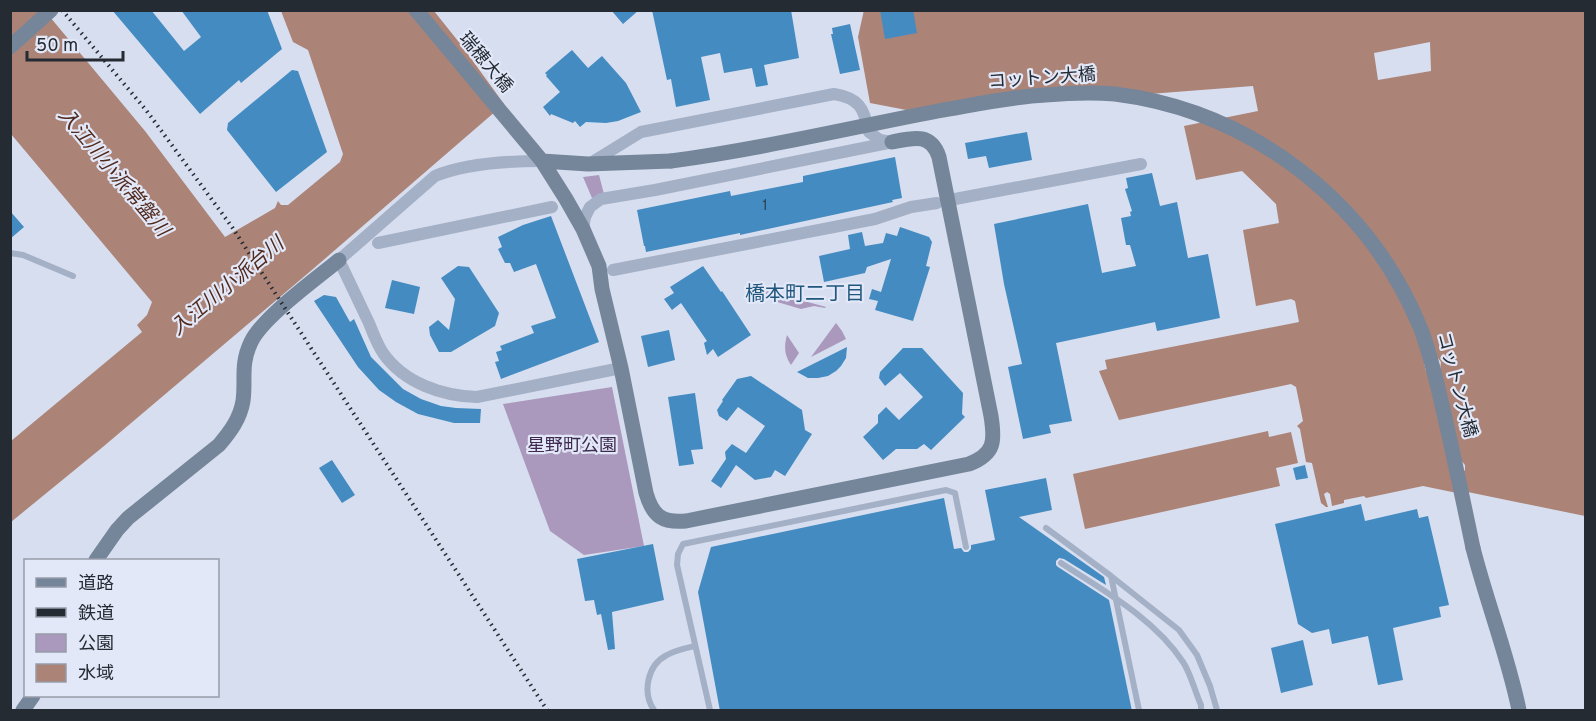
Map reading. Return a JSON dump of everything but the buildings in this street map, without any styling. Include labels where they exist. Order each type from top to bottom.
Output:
[{"type":"street","name":"瑞穂大橋","points":[[416,10],[542,161],[583,229],[599,266],[648,500],[654,512],[668,521],[686,520],[969,464],[985,456],[990,450],[993,437],[992,416],[939,157],[933,146],[923,139],[892,142]]},
{"type":"street","points":[[10,47],[48,13]]},
{"type":"street","points":[[588,164],[641,132],[834,94],[848,96],[858,104],[865,114],[869,132],[880,140],[892,142]]},
{"type":"street","name":"コットン大橋","points":[[542,161],[588,164],[671,161],[720,155],[995,101],[1044,95],[1113,94],[1146,99],[1176,106],[1244,135],[1280,156],[1328,192],[1355,221],[1392,271],[1408,300],[1421,329],[1432,365],[1473,548],[1519,711]]},
{"type":"street","points":[[853,150],[869,132]]},
{"type":"street","points":[[583,229],[585,217],[591,207],[602,199],[892,142]]},
{"type":"street","points":[[97,559],[128,518],[219,445],[233,427],[243,401],[245,358],[254,336],[283,306],[435,176],[444,172],[499,162],[542,161]]},
{"type":"street","points":[[955,199],[1141,164]]},
{"type":"street","points":[[613,270],[875,219],[911,207],[937,202]]},
{"type":"street","points":[[378,243],[552,207]]},
{"type":"street","points":[[339,260],[382,351],[399,369],[420,384],[434,390],[462,396],[477,396],[621,368]]},
{"type":"street","points":[[23,711],[32,697]]},
{"type":"lane","points":[[10,253],[23,255],[73,276]]},
{"type":"lane","points":[[710,711],[677,565],[678,554],[683,544],[946,490],[955,494],[966,546]]},
{"type":"lane","points":[[1046,528],[1179,630],[1197,655],[1210,686],[1217,711]]},
{"type":"lane","points":[[1061,563],[1135,612],[1163,636],[1184,663],[1201,705],[1201,711]]},
{"type":"lane","points":[[1111,576],[1139,711]]},
{"type":"lane","points":[[654,711],[647,686],[652,669],[664,656],[695,646]]},
{"type":"green space","points":[[599,175],[604,194],[592,198],[583,177]]},
{"type":"green space","points":[[760,289],[826,307],[814,306],[801,309],[767,299]]},
{"type":"green space","points":[[836,323],[846,339],[811,357]]},
{"type":"green space","points":[[787,335],[799,353],[791,365],[785,350]]},
{"type":"green space","name":"星野町公園","points":[[612,387],[644,546],[584,555],[550,531],[503,404]]},
{"type":"water","points":[[864,10],[1585,11],[1585,516],[1458,490],[1457,493],[1423,486],[1366,498],[1364,496],[1344,500],[1344,503],[1332,506],[1330,494],[1327,492],[1324,494],[1328,507],[1326,507],[1321,503],[1312,463],[1306,462],[1300,429],[1297,426],[1303,421],[1296,387],[1291,384],[1119,420],[1099,371],[1107,369],[1105,360],[1299,322],[1295,301],[1291,299],[1256,306],[1243,230],[1279,223],[1276,204],[1242,171],[1196,180],[1184,126],[1258,111],[1253,86],[917,112],[870,103],[858,37]],"holes":[[[1430,42],[1431,71],[1378,80],[1374,53]],[[1437,357],[1441,362],[1440,370],[1429,373],[1424,363]],[[1460,459],[1465,465],[1465,470],[1462,474],[1450,473],[1448,464]]]},
{"type":"water","points":[[11,11],[45,11],[145,131],[225,237],[275,208],[278,201],[281,205],[288,205],[340,162],[343,154],[308,50],[293,42],[281,11],[434,11],[504,104],[313,269],[11,522],[11,441],[142,332],[137,325],[147,315],[152,302],[11,134]]},
{"type":"water","points":[[1268,431],[1269,437],[1291,432],[1298,463],[1276,468],[1280,486],[1085,529],[1073,474]]},
{"type":"railway","points":[[62,10],[146,110],[232,227],[547,710]]},
{"type":"district","name":"橋本町二丁目","points":[[805,295]]},
{"type":"water label","name":"入江川小派常盤川","points":[[113,173]]},
{"type":"water label","name":"入江川小派台川","points":[[228,287]]}]
